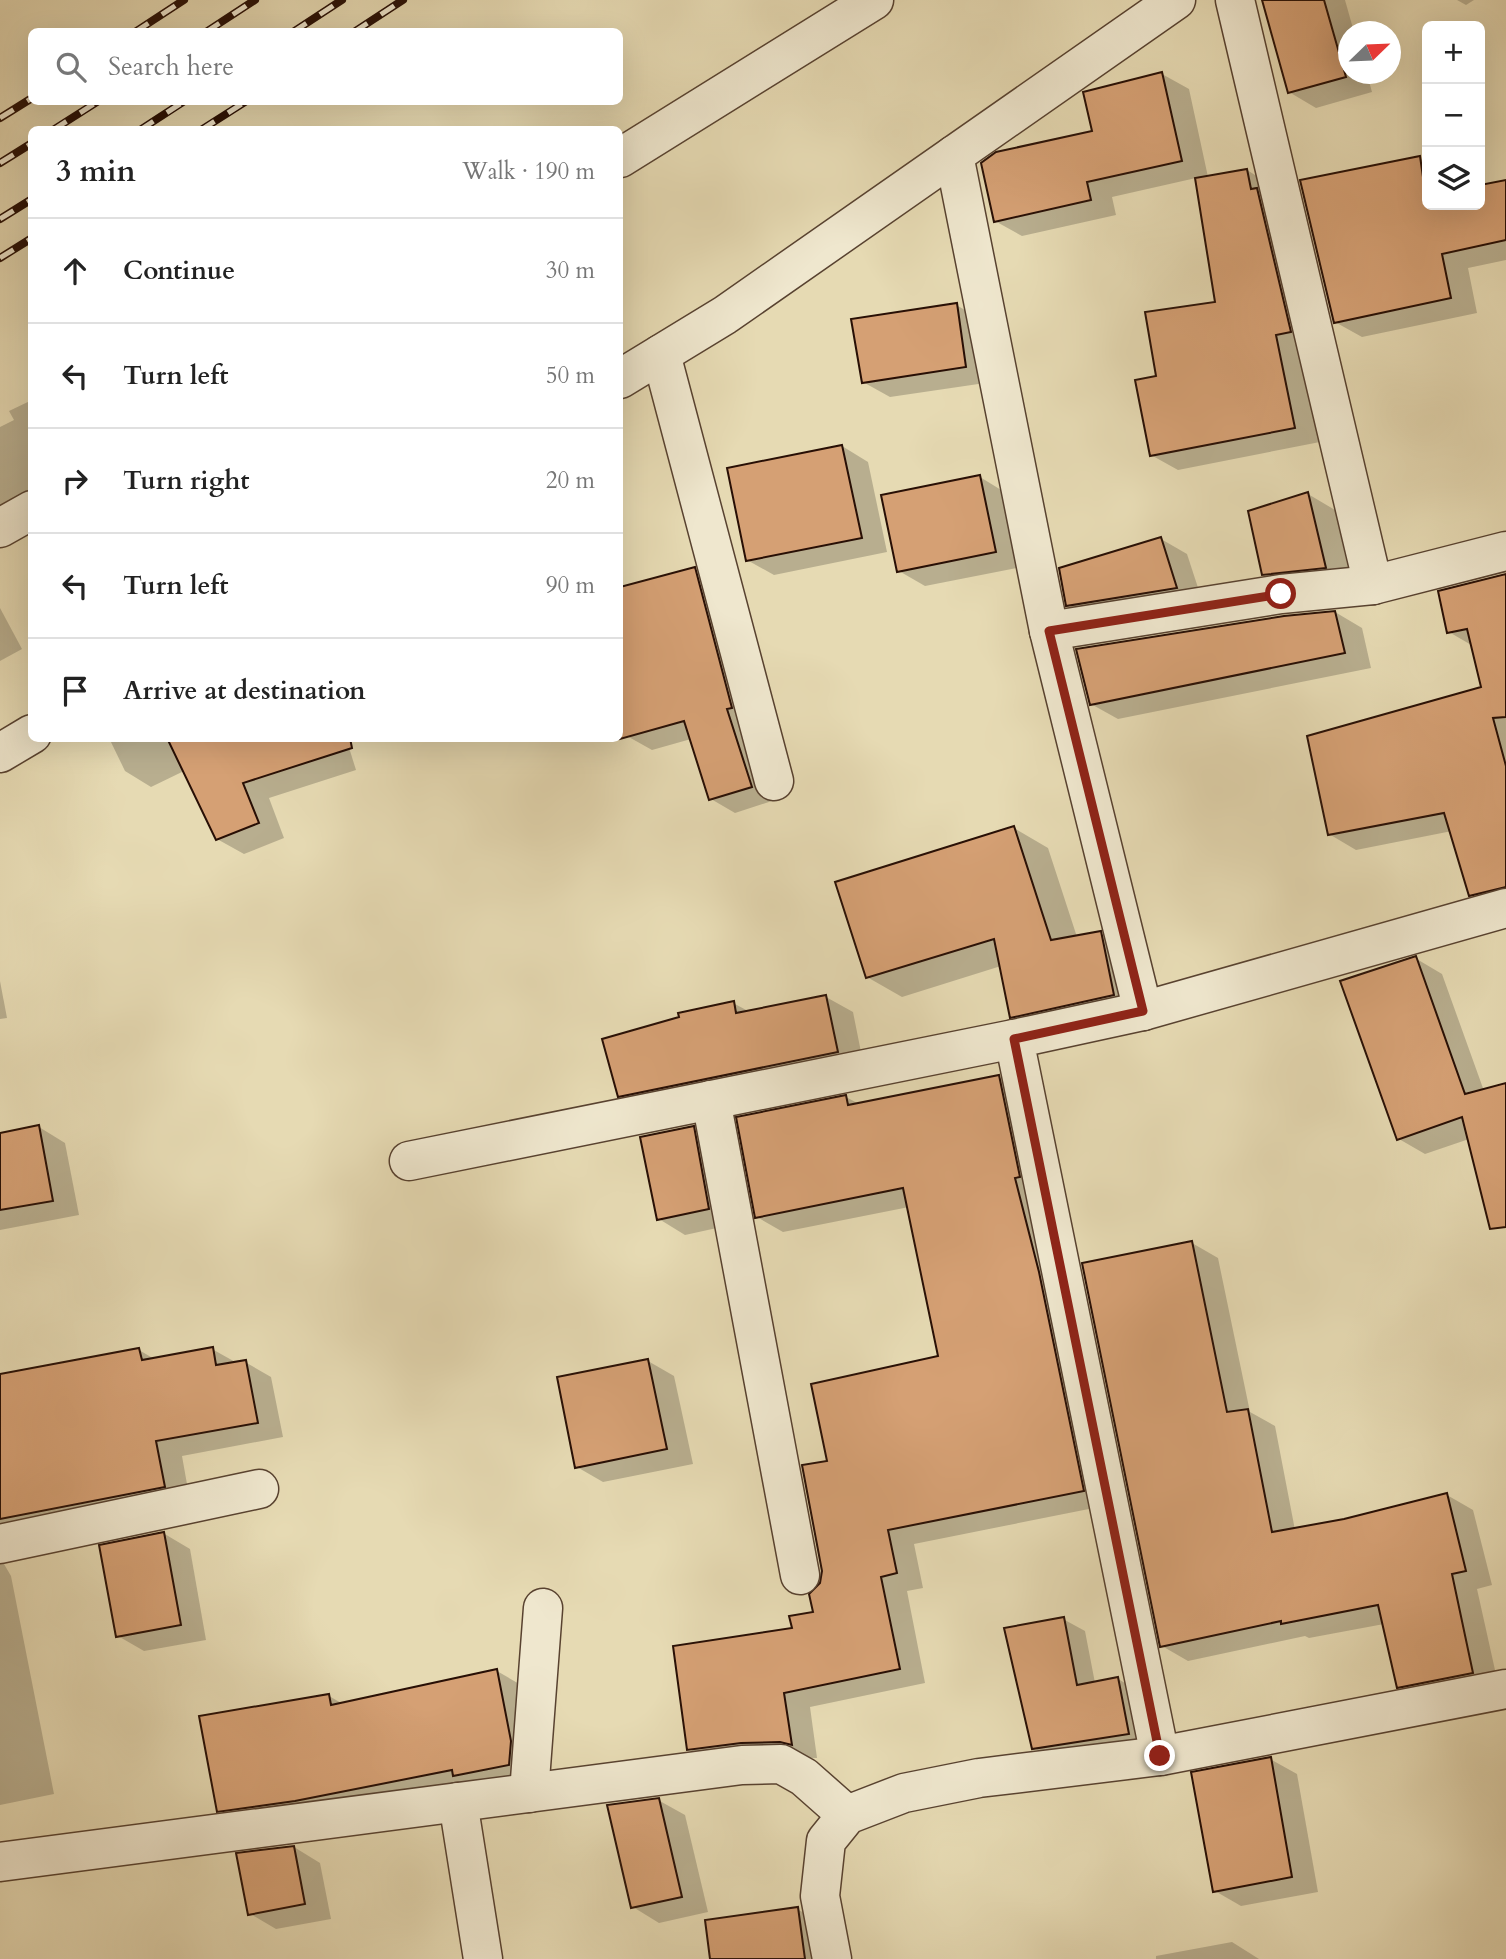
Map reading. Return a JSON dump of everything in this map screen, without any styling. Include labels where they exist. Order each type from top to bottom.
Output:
[{"type":"street","points":[[623,156],[874,0]]},
{"type":"street","points":[[623,377],[725,315],[1176,0]]},
{"type":"street","points":[[1234,0],[1373,585]]},
{"type":"street","points":[[954,155],[1049,631],[1143,1011]]},
{"type":"street","points":[[662,354],[774,781]]},
{"type":"street","points":[[0,528],[28,511]]},
{"type":"street","points":[[1049,631],[1281,594],[1373,585],[1506,551]]},
{"type":"street","points":[[0,753],[28,736]]},
{"type":"street","points":[[409,1161],[1143,1011],[1506,908]]},
{"type":"street","points":[[1014,1039],[1160,1756]]},
{"type":"street","points":[[711,1100],[800,1575]]},
{"type":"street","points":[[0,1544],[259,1489]]},
{"type":"street","points":[[529,1793],[542,1608]]},
{"type":"street","points":[[832,1959],[820,1896],[826,1841],[847,1815],[904,1793],[979,1778],[1160,1756],[1506,1689]]},
{"type":"street","points":[[0,1862],[742,1765],[780,1764],[804,1777],[847,1815]]},
{"type":"street","points":[[458,1802],[483,1959]]},
{"type":"building","points":[[1262,0],[1324,0],[1338,49],[1338,79],[1288,93]]},
{"type":"building","points":[[1162,72],[1182,161],[1087,182],[1091,200],[994,222],[981,163],[996,152],[1092,131],[1083,92]]},
{"type":"building","points":[[1420,156],[1422,210],[1485,210],[1485,184],[1506,180],[1506,240],[1442,254],[1451,298],[1334,323],[1300,180]]},
{"type":"building","points":[[1247,169],[1251,189],[1257,188],[1291,332],[1276,335],[1295,428],[1150,456],[1135,380],[1156,376],[1145,312],[1215,302],[1195,178]]},
{"type":"building","points":[[957,303],[966,367],[862,383],[851,319]]},
{"type":"building","points":[[842,445],[862,538],[746,561],[727,468]]},
{"type":"building","points":[[980,475],[996,552],[897,572],[881,495]]},
{"type":"building","points":[[1308,492],[1326,568],[1262,575],[1248,511]]},
{"type":"building","points":[[1161,537],[1177,588],[1066,606],[1059,568]]},
{"type":"building","points":[[695,567],[732,708],[727,709],[752,787],[709,800],[684,721],[623,738],[623,586]]},
{"type":"building","points":[[1506,574],[1506,717],[1493,718],[1506,766],[1506,887],[1469,896],[1444,813],[1328,835],[1307,736],[1481,687],[1467,629],[1447,633],[1438,591]]},
{"type":"building","points":[[1335,611],[1345,653],[1090,705],[1076,649],[1284,616]]},
{"type":"building","points":[[169,742],[351,742],[352,748],[243,783],[259,823],[216,840]]},
{"type":"building","points":[[1014,826],[1051,940],[1101,931],[1114,995],[1010,1018],[994,939],[866,978],[835,882]]},
{"type":"building","points":[[1416,956],[1465,1094],[1506,1083],[1506,1227],[1490,1229],[1462,1117],[1397,1140],[1340,981]]},
{"type":"building","points":[[826,995],[838,1052],[618,1097],[602,1039],[679,1017],[678,1013],[734,1001],[736,1013]]},
{"type":"building","points":[[999,1075],[1020,1177],[1015,1178],[1039,1272],[1084,1491],[888,1530],[897,1573],[881,1577],[900,1669],[784,1693],[792,1745],[780,1742],[741,1743],[687,1750],[673,1646],[792,1628],[789,1616],[813,1612],[809,1594],[820,1583],[822,1571],[802,1465],[827,1461],[811,1384],[938,1356],[903,1188],[755,1218],[736,1117],[846,1095],[848,1105]]},
{"type":"building","points":[[39,1125],[53,1201],[0,1210],[0,1133]]},
{"type":"building","points":[[694,1126],[709,1209],[657,1220],[640,1137]]},
{"type":"building","points":[[1192,1241],[1227,1412],[1248,1409],[1272,1532],[1344,1519],[1447,1493],[1466,1571],[1452,1574],[1473,1673],[1397,1688],[1378,1605],[1281,1624],[1281,1621],[1160,1647],[1082,1263]]},
{"type":"building","points":[[213,1347],[216,1365],[246,1360],[258,1423],[156,1441],[165,1487],[0,1519],[0,1374],[139,1348],[142,1360]]},
{"type":"building","points":[[648,1359],[667,1449],[575,1468],[557,1377]]},
{"type":"building","points":[[164,1532],[181,1625],[116,1637],[99,1545]]},
{"type":"building","points":[[1064,1617],[1077,1685],[1118,1677],[1129,1734],[1032,1749],[1004,1628]]},
{"type":"building","points":[[497,1669],[511,1741],[509,1765],[453,1776],[452,1770],[295,1801],[217,1812],[199,1716],[329,1694],[331,1705]]},
{"type":"building","points":[[1271,1757],[1292,1877],[1213,1892],[1191,1772]]},
{"type":"building","points":[[659,1798],[682,1897],[631,1908],[607,1805]]},
{"type":"building","points":[[294,1846],[305,1904],[248,1915],[236,1853]]},
{"type":"building","points":[[798,1907],[805,1959],[710,1959],[705,1920]]},
{"type":"railway","points":[[141,28],[184,0]]},
{"type":"railway","points":[[212,28],[255,0]]},
{"type":"railway","points":[[299,28],[342,0]]},
{"type":"railway","points":[[360,28],[403,0]]},
{"type":"railway","points":[[0,118],[28,100]]},
{"type":"railway","points":[[59,126],[92,105]]},
{"type":"railway","points":[[146,126],[178,105]]},
{"type":"railway","points":[[207,126],[240,105]]},
{"type":"railway","points":[[0,163],[28,146]]},
{"type":"railway","points":[[0,219],[28,202]]},
{"type":"railway","points":[[0,258],[28,240]]},
{"type":"route","points":[[1160,1756],[1014,1039],[1143,1011],[1049,631],[1281,594]]}]
